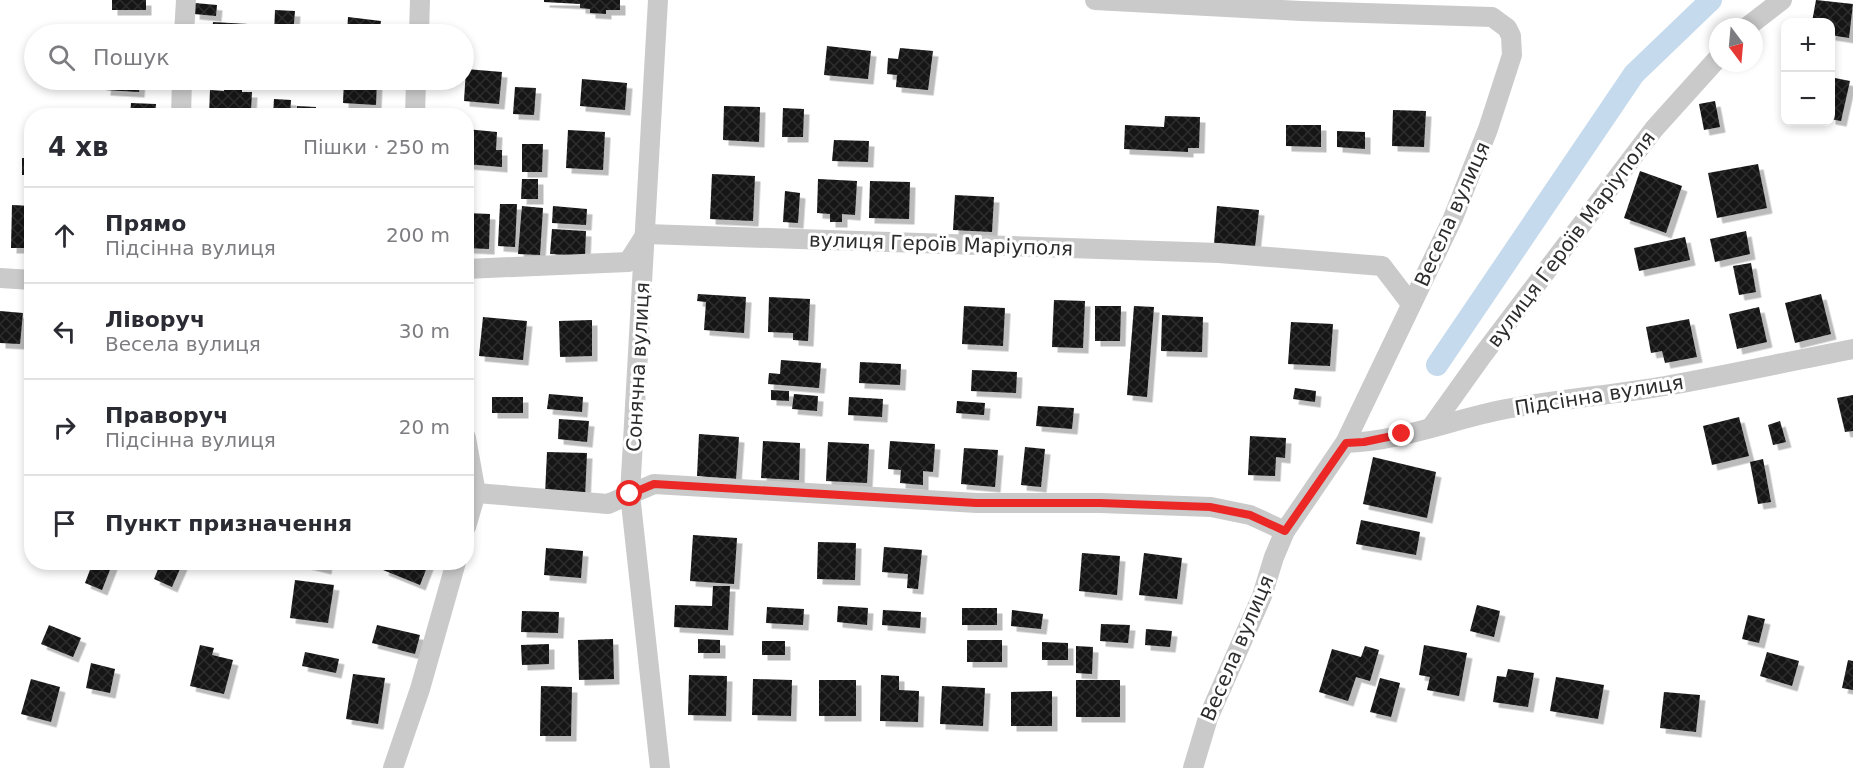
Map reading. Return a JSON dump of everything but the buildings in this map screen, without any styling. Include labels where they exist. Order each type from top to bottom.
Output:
[{"type":"street","points":[[185,24],[186,0]]},
{"type":"street","points":[[419,24],[420,0]]},
{"type":"street","name":"Сонячна вулиця","points":[[658,0],[630,494],[660,768]]},
{"type":"street","name":"Весела вулиця","points":[[1095,0],[1300,11],[1492,17],[1507,28],[1513,45],[1488,129],[1442,243],[1346,443],[1285,531],[1262,596],[1208,718],[1193,768]]},
{"type":"street","points":[[1759,18],[1782,0]]},
{"type":"street","name":"вулиця Героїв Маріуполя","points":[[1432,426],[1489,346],[1653,129],[1709,68]]},
{"type":"street","points":[[181,108],[182,90]]},
{"type":"street","points":[[415,108],[416,90]]},
{"type":"street","points":[[474,269],[628,261],[646,234]]},
{"type":"street","name":"вулиця Героїв Маріуполя","points":[[646,234],[1219,253],[1382,266],[1411,304]]},
{"type":"street","points":[[0,278],[24,280]]},
{"type":"street","name":"Підсінна вулиця","points":[[1346,443],[1380,440],[1486,413],[1755,370],[1853,349]]},
{"type":"street","points":[[474,482],[476,493],[474,500]]},
{"type":"street","points":[[476,493],[608,504],[654,484],[976,503],[1174,504],[1236,511],[1285,531]]},
{"type":"street","points":[[393,768],[420,689],[454,570]]},
{"type":"waterway","points":[[1437,365],[1634,74],[1711,0]]},
{"type":"route","points":[[630,494],[654,484],[976,503],[1174,504],[1236,511],[1268,522],[1285,531],[1346,443],[1380,440],[1402,434]]}]
